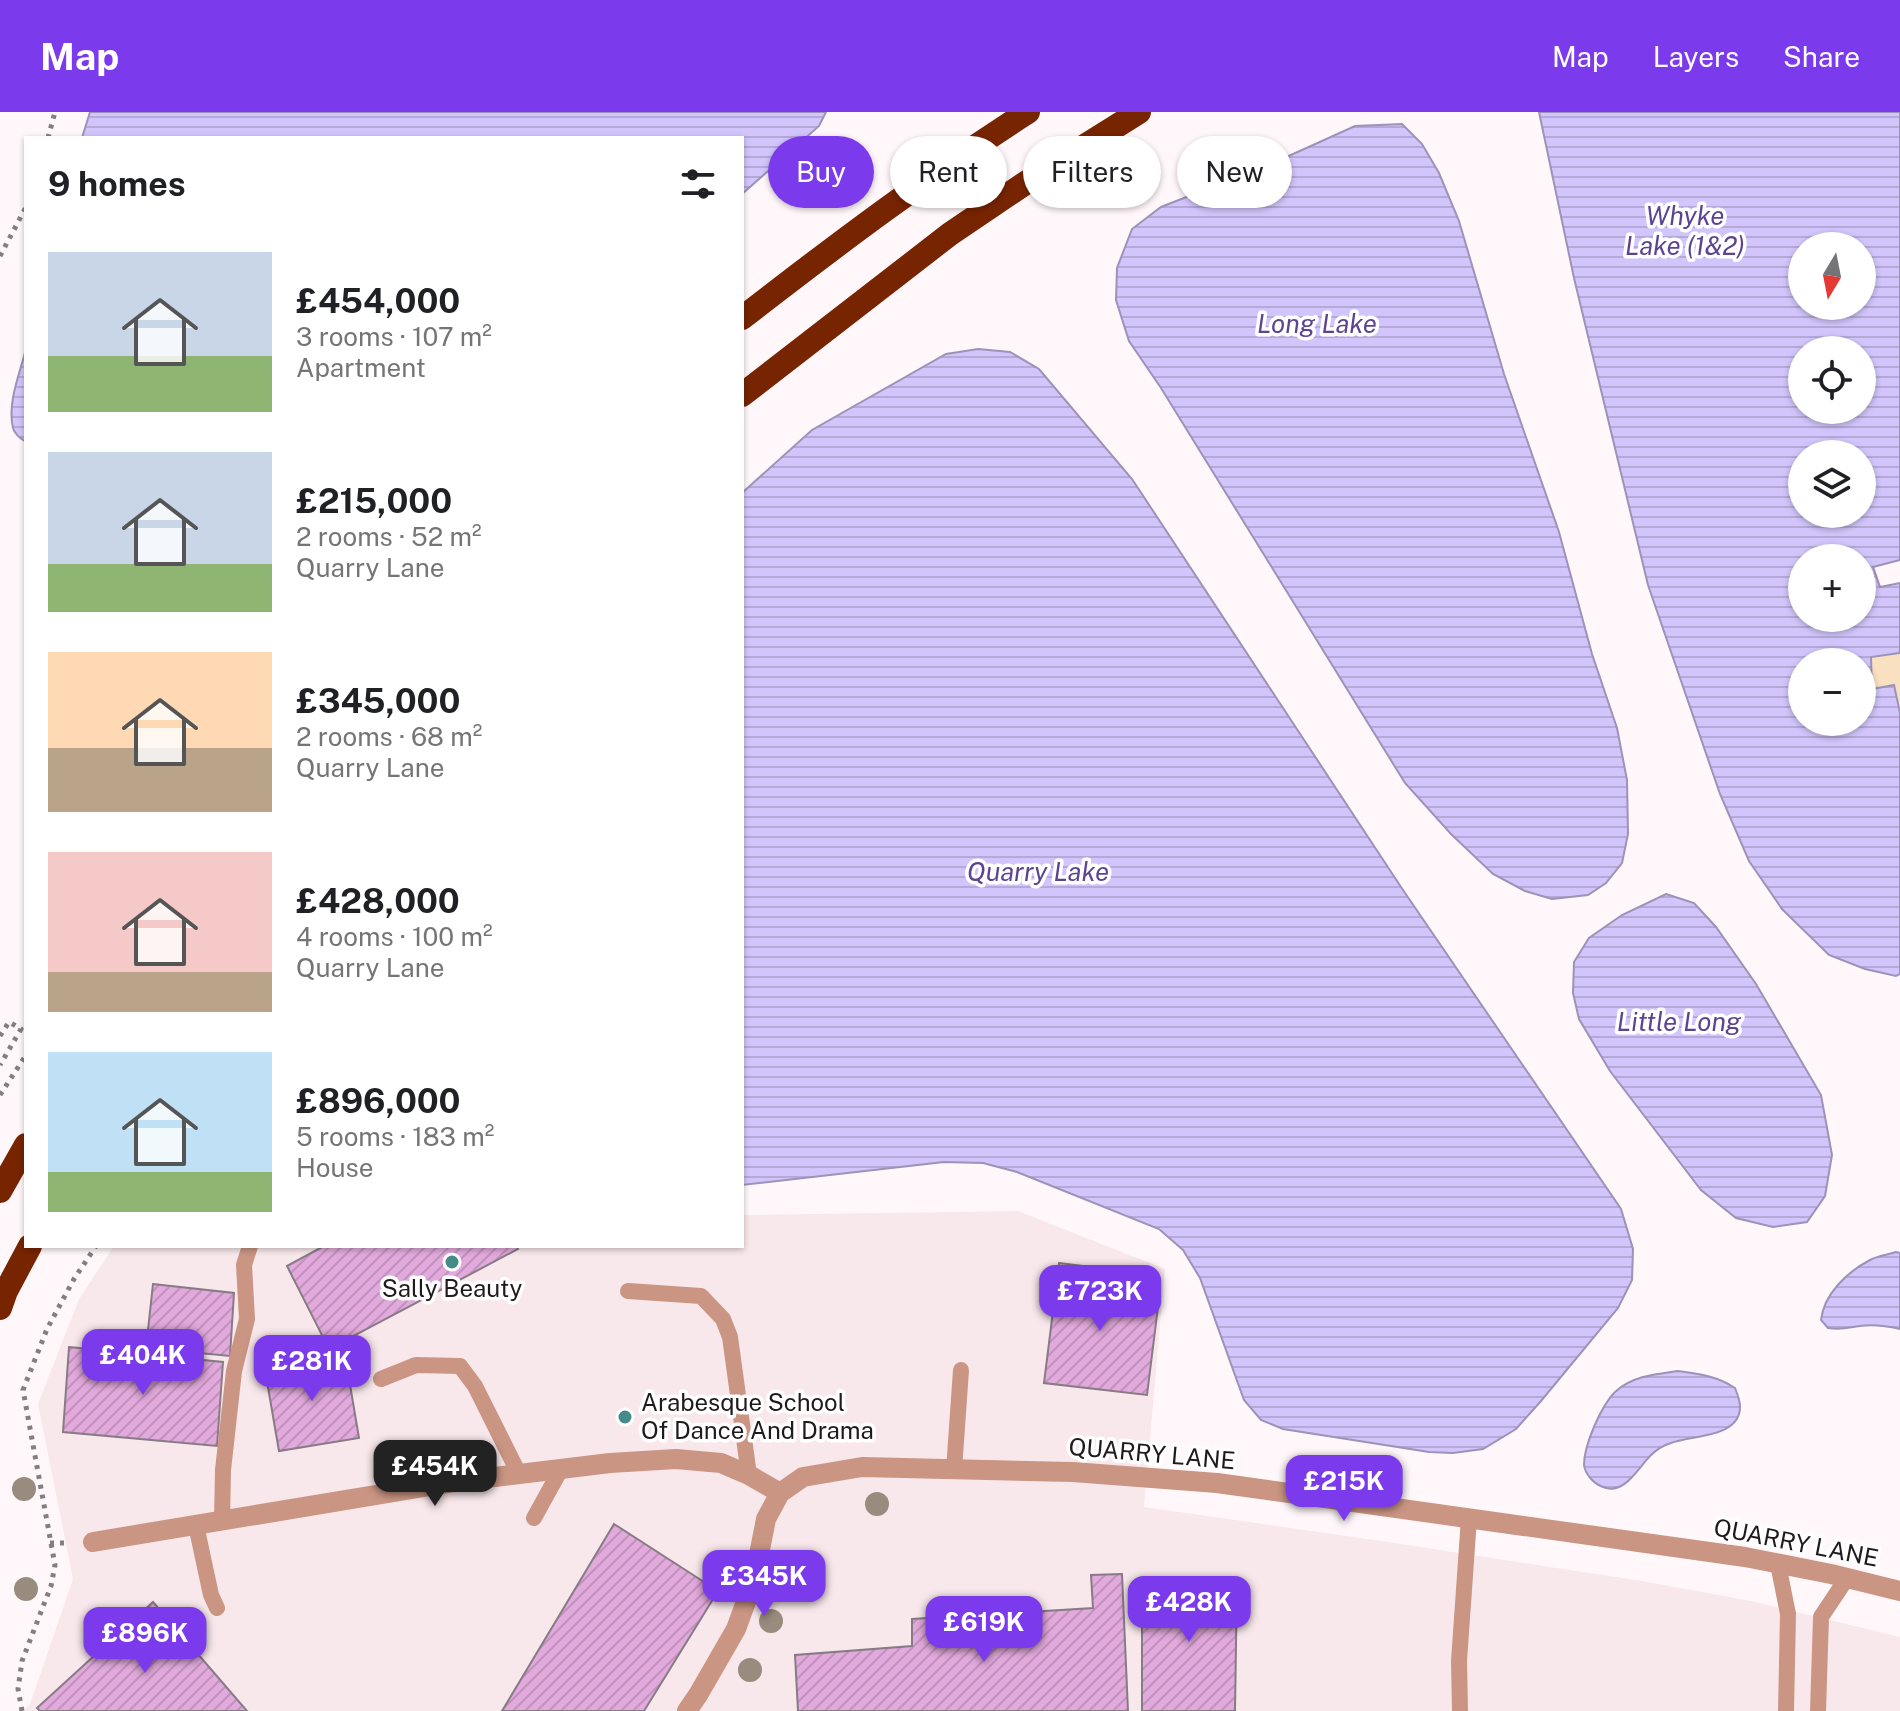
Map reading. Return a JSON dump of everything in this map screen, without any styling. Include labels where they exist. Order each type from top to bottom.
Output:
[{"type":"highway","points":[[744,316],[954,160],[1028,112]]},
{"type":"highway","points":[[744,393],[950,234],[1139,112]]},
{"type":"highway","points":[[0,1191],[24,1149]]},
{"type":"highway","points":[[0,1308],[29,1248]]},
{"type":"street","points":[[93,1542],[454,1482],[610,1463],[676,1459],[721,1463],[780,1493],[766,1519],[754,1580],[736,1629],[687,1711]]},
{"type":"street","name":"QUARRY LANE","points":[[780,1493],[803,1477],[862,1467],[1073,1472],[1217,1483],[1745,1557],[1900,1591]]},
{"type":"lane","points":[[222,1521],[223,1470],[234,1371],[247,1319],[244,1265],[249,1248]]},
{"type":"lane","points":[[628,1291],[701,1296],[723,1319],[730,1337],[749,1475]]},
{"type":"lane","points":[[381,1379],[416,1365],[460,1366],[475,1386],[519,1474]]},
{"type":"lane","points":[[954,1470],[961,1370]]},
{"type":"lane","points":[[534,1518],[561,1469]]},
{"type":"lane","points":[[1460,1711],[1459,1661],[1469,1518]]},
{"type":"lane","points":[[196,1525],[211,1595],[217,1608]]},
{"type":"lane","points":[[1778,1564],[1788,1614],[1786,1711]]},
{"type":"lane","points":[[1818,1711],[1821,1617],[1847,1578]]},
{"type":"path","points":[[49,136],[55,112]]},
{"type":"path","points":[[0,256],[24,211]]},
{"type":"path","points":[[0,1036],[9,1022],[21,1029],[0,1065]]},
{"type":"path","points":[[0,1095],[24,1058]]},
{"type":"path","points":[[22,1711],[18,1689],[22,1661],[51,1586],[55,1565],[23,1390],[47,1329],[95,1248]]},
{"type":"shaded area","points":[[1900,650],[1900,713],[1894,685],[1876,688],[1876,655],[1899,653]]},
{"type":"shaded area","points":[[1018,1211],[1165,1269],[1144,1507],[1642,1581],[1751,1601],[1900,1637],[1900,1711],[24,1711],[30,1704],[73,1579],[38,1404],[79,1299],[113,1248],[744,1248],[744,1215]]},
{"type":"water","points":[[90,112],[826,112],[819,126],[808,136],[768,136],[768,171],[744,192],[744,136],[83,136]]},
{"type":"water","name":"Whyke Lake (1&2)","points":[[1539,112],[1900,112],[1900,560],[1876,566],[1876,544],[1788,544],[1788,632],[1876,632],[1876,576],[1880,587],[1900,583],[1900,650],[1899,653],[1876,656],[1876,648],[1788,648],[1788,736],[1876,736],[1876,688],[1894,685],[1900,713],[1900,974],[1896,976],[1865,969],[1829,955],[1782,909],[1749,861],[1720,794],[1648,585],[1574,278]]},
{"type":"water","name":"Long Lake","points":[[1402,124],[1422,144],[1439,173],[1459,221],[1504,374],[1559,532],[1592,654],[1617,728],[1627,780],[1628,834],[1622,863],[1606,883],[1588,895],[1552,899],[1525,891],[1493,874],[1405,783],[1129,341],[1116,300],[1117,268],[1132,229],[1161,207],[1177,201],[1177,208],[1292,208],[1292,154],[1355,126]]},
{"type":"water","name":"Quarry Lake","points":[[978,349],[1010,352],[1039,369],[1132,479],[1403,890],[1621,1209],[1633,1249],[1632,1280],[1618,1308],[1516,1429],[1483,1449],[1429,1452],[1283,1429],[1261,1420],[1244,1400],[1200,1278],[1183,1250],[1159,1229],[1017,1172],[983,1163],[944,1162],[744,1185],[744,491],[812,430],[946,354]]},
{"type":"water","points":[[24,356],[24,441],[13,428],[15,388]]},
{"type":"water","name":"Little Long","points":[[1666,894],[1694,903],[1716,927],[1756,984],[1821,1095],[1832,1155],[1825,1196],[1807,1222],[1773,1227],[1736,1218],[1701,1190],[1610,1071],[1579,1019],[1573,993],[1574,962],[1589,938],[1622,915]]},
{"type":"water","points":[[1900,1253],[1900,1329],[1870,1325],[1828,1328],[1821,1320],[1823,1310],[1838,1285],[1870,1260]]},
{"type":"water","points":[[1678,1371],[1715,1378],[1735,1388],[1740,1404],[1738,1416],[1724,1430],[1663,1447],[1618,1488],[1596,1484],[1584,1465],[1594,1426],[1604,1406],[1615,1392],[1637,1379]]},
{"type":"building","points":[[320,1248],[518,1249],[329,1349],[287,1266]]},
{"type":"building","points":[[1059,1263],[1116,1270],[1113,1292],[1159,1299],[1147,1395],[1044,1383]]},
{"type":"building","points":[[153,1284],[234,1293],[230,1356],[146,1348]]},
{"type":"building","points":[[69,1347],[223,1362],[217,1446],[63,1432]]},
{"type":"building","points":[[345,1355],[359,1438],[279,1451],[265,1370]]},
{"type":"building","points":[[614,1524],[718,1591],[644,1711],[502,1711]]},
{"type":"building","points":[[1122,1574],[1128,1711],[798,1711],[795,1655],[912,1646],[912,1619],[1093,1608],[1091,1575]]},
{"type":"building","points":[[1142,1578],[1237,1578],[1235,1711],[1142,1711]]},
{"type":"building","points":[[153,1602],[247,1711],[40,1711],[37,1708]]},
{"type":"place","name":"Sally Beauty","points":[[452,1262]]},
{"type":"place","name":"Arabesque School Of Dance And Drama","points":[[625,1417]]}]
